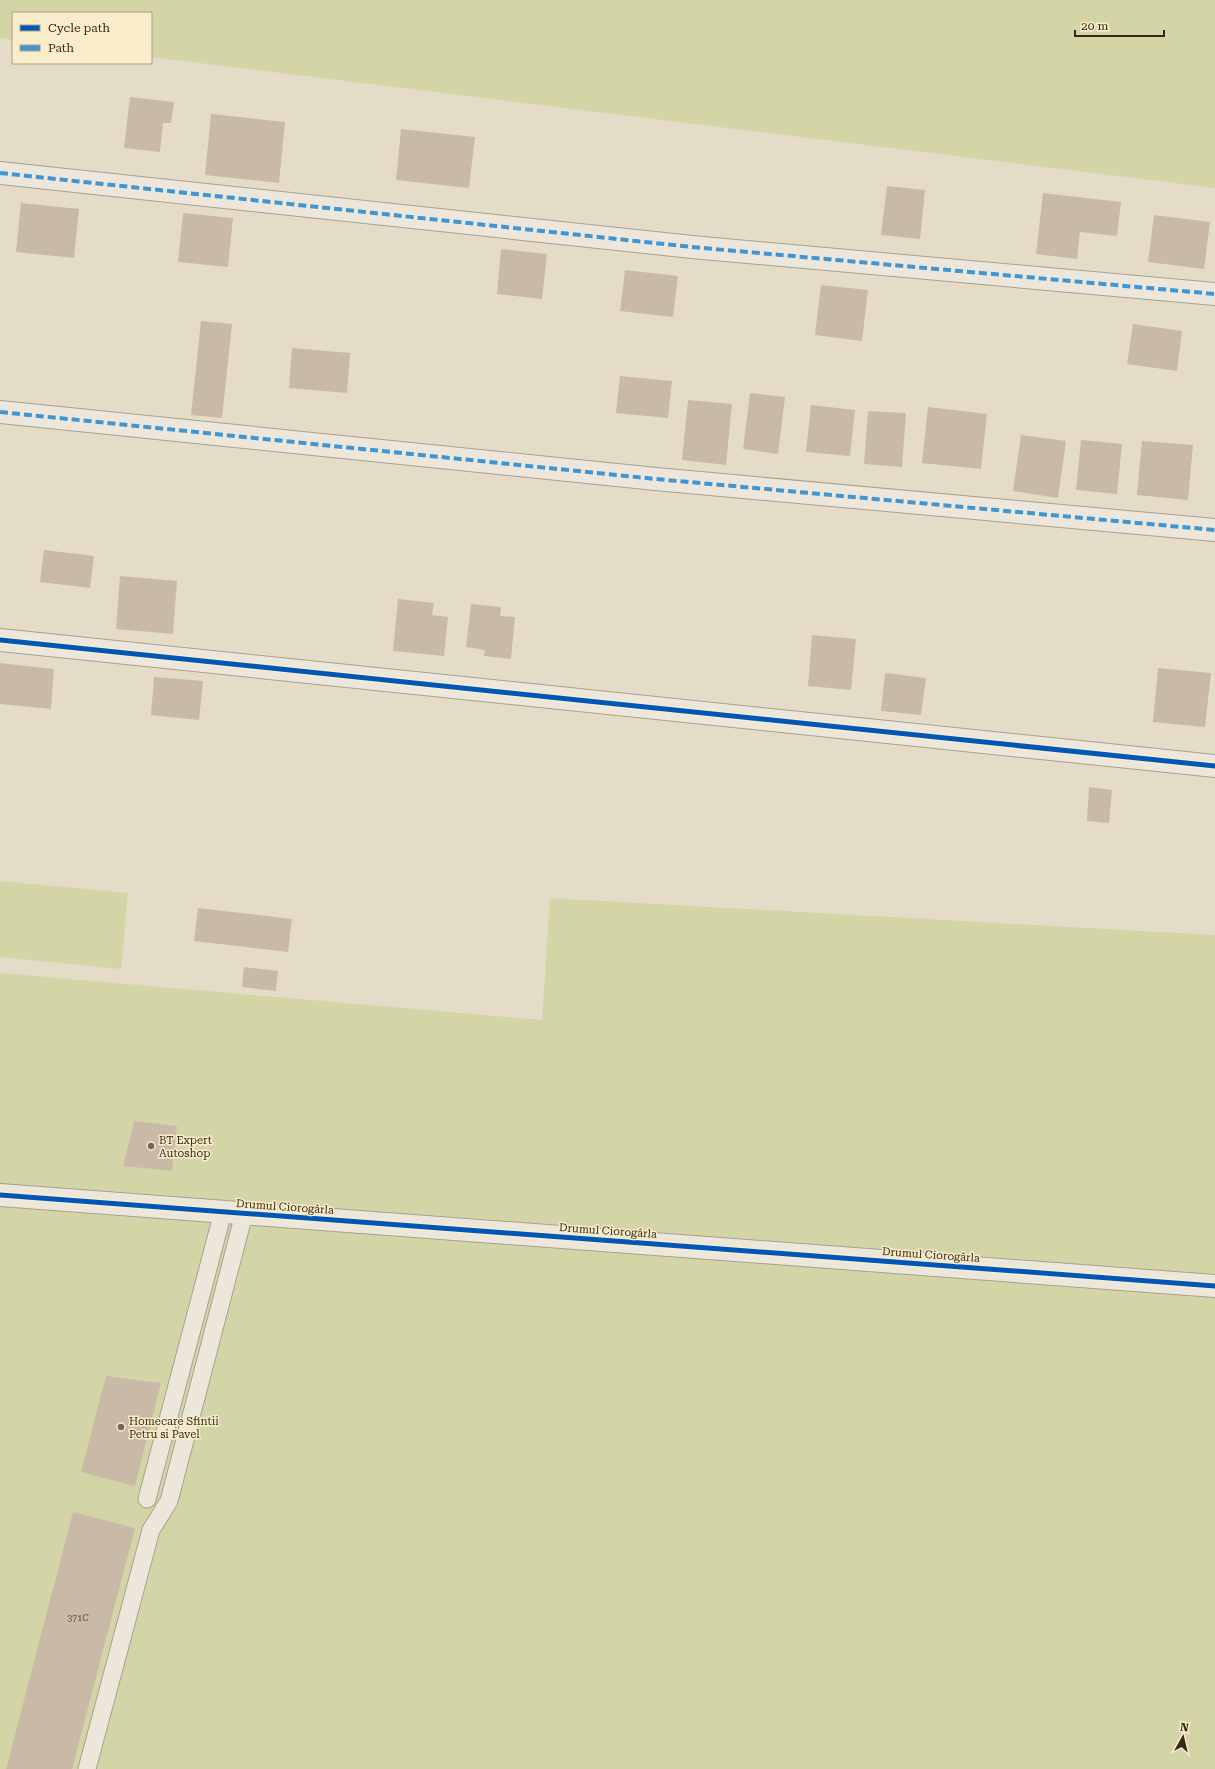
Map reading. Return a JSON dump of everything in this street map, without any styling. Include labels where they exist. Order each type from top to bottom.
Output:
[{"type":"street","points":[[0,173],[692,246],[1215,294]]},
{"type":"street","points":[[0,412],[656,479],[1215,530]]},
{"type":"street","points":[[0,640],[1215,766]]},
{"type":"street","name":"Drumul Ciorogârla","points":[[0,1195],[1215,1286]]},
{"type":"lane","points":[[147,1499],[223,1212]]},
{"type":"lane","points":[[87,1769],[151,1530],[169,1501],[244,1214]]},
{"type":"green space","points":[[0,0],[1215,0],[1215,188],[152,57],[152,12],[12,12],[12,40],[0,38]]},
{"type":"green space","points":[[0,881],[128,893],[121,969],[0,957]]},
{"type":"green space","points":[[550,898],[1215,935],[1215,1769],[0,1769],[0,973],[542,1020]]},
{"type":"building","points":[[130,97],[174,102],[171,123],[163,123],[160,152],[124,148]]},
{"type":"building","points":[[211,114],[285,122],[279,183],[205,175]]},
{"type":"building","points":[[401,129],[475,137],[469,188],[396,180]]},
{"type":"building","points":[[887,186],[925,190],[920,239],[881,235]]},
{"type":"building","points":[[1043,193],[1121,202],[1117,236],[1080,232],[1077,259],[1036,254]]},
{"type":"building","points":[[21,203],[79,209],[74,258],[16,252]]},
{"type":"building","points":[[183,213],[233,218],[228,267],[178,262]]},
{"type":"building","points":[[1154,215],[1210,222],[1204,269],[1148,262]]},
{"type":"building","points":[[501,249],[547,254],[542,299],[497,294]]},
{"type":"building","points":[[625,270],[678,276],[673,317],[620,311]]},
{"type":"building","points":[[821,285],[868,290],[862,341],[815,335]]},
{"type":"building","points":[[201,321],[232,324],[222,418],[191,415]]},
{"type":"building","points":[[1133,324],[1182,331],[1177,371],[1127,364]]},
{"type":"building","points":[[292,348],[350,353],[347,393],[289,388]]},
{"type":"building","points":[[620,376],[672,381],[668,418],[616,413]]},
{"type":"building","points":[[750,393],[785,397],[778,454],[743,449]]},
{"type":"building","points":[[688,400],[732,404],[726,465],[682,460]]},
{"type":"building","points":[[811,405],[855,410],[850,456],[806,452]]},
{"type":"building","points":[[928,407],[987,414],[981,469],[922,463]]},
{"type":"building","points":[[868,411],[906,413],[902,467],[864,464]]},
{"type":"building","points":[[1021,435],[1066,441],[1058,498],[1013,491]]},
{"type":"building","points":[[1081,440],[1122,444],[1117,494],[1076,490]]},
{"type":"building","points":[[1142,441],[1193,445],[1188,500],[1137,495]]},
{"type":"building","points":[[44,550],[94,556],[90,588],[40,582]]},
{"type":"building","points":[[120,576],[177,581],[173,634],[116,629]]},
{"type":"building","points":[[398,599],[434,603],[432,615],[448,617],[444,656],[393,651]]},
{"type":"building","points":[[471,604],[501,607],[500,616],[515,617],[511,659],[484,656],[485,650],[466,647]]},
{"type":"building","points":[[812,635],[856,639],[851,690],[808,686]]},
{"type":"building","points":[[0,663],[54,669],[51,709],[0,704]]},
{"type":"building","points":[[1158,668],[1211,673],[1205,727],[1153,722]]},
{"type":"building","points":[[885,673],[926,678],[921,715],[881,711]]},
{"type":"building","points":[[154,677],[203,681],[199,720],[151,715]]},
{"type":"building","points":[[1089,787],[1112,790],[1109,823],[1087,821]]},
{"type":"building","points":[[198,908],[292,919],[288,952],[194,941]]},
{"type":"building","points":[[244,967],[278,971],[276,991],[242,987]]},
{"type":"building","name":"BT Expert Autoshop","points":[[134,1121],[177,1126],[172,1171],[123,1166]]},
{"type":"building","name":"Homecare Sfintii Petru si Pavel","points":[[106,1376],[161,1383],[135,1486],[81,1472]]},
{"type":"building","points":[[73,1512],[135,1528],[72,1769],[6,1769]]},
{"type":"marked path","points":[[0,173],[692,247],[1215,294]]},
{"type":"marked path","points":[[0,412],[656,479],[1215,530]]},
{"type":"cycle path","points":[[0,640],[1215,766]]},
{"type":"cycle path","points":[[0,1195],[1215,1286]]},
{"type":"place","name":"BT Expert Autoshop","points":[[151,1146]]},
{"type":"place","name":"Homecare Sfintii Petru si Pavel","points":[[121,1427]]}]
